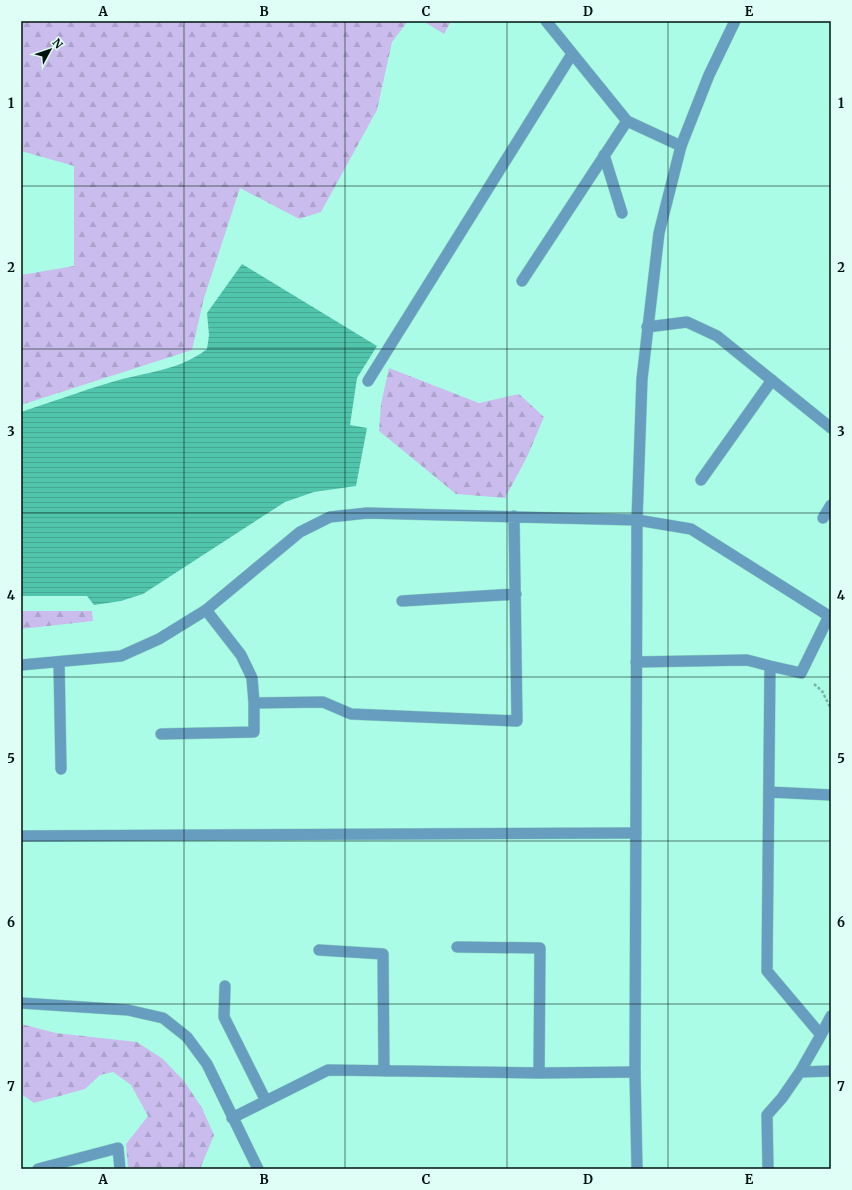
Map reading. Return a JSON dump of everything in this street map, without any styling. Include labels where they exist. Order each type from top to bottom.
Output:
[{"type":"street","points":[[546,21],[627,120],[681,146]]},
{"type":"street","points":[[637,1169],[635,1072],[636,662],[637,520],[642,379],[659,233],[681,146],[709,75],[735,21]]},
{"type":"street","points":[[368,381],[572,54]]},
{"type":"street","points":[[522,281],[627,120]]},
{"type":"street","points":[[604,155],[622,212]]},
{"type":"street","points":[[647,327],[687,322],[717,336],[831,428]]},
{"type":"street","points":[[701,480],[772,380]]},
{"type":"street","points":[[823,518],[831,505]]},
{"type":"street","points":[[21,665],[121,656],[159,639],[206,610],[300,532],[330,517],[367,513],[637,520],[691,529],[829,616],[801,673],[747,660],[636,662]]},
{"type":"street","points":[[254,703],[322,702],[351,714],[517,721],[514,516]]},
{"type":"street","points":[[402,601],[516,594]]},
{"type":"street","points":[[161,734],[254,732],[252,678],[241,655],[206,610]]},
{"type":"street","points":[[59,662],[61,768]]},
{"type":"street","points":[[770,666],[767,972],[821,1035]]},
{"type":"street","points":[[769,792],[831,795]]},
{"type":"street","points":[[21,836],[636,833]]},
{"type":"street","points":[[457,947],[540,948],[540,1073]]},
{"type":"street","points":[[319,950],[383,954],[384,1071]]},
{"type":"street","points":[[225,986],[224,1017],[266,1101]]},
{"type":"street","points":[[21,1003],[128,1010],[163,1018],[187,1037],[207,1064],[258,1169]]},
{"type":"street","points":[[768,1169],[767,1115],[782,1098],[800,1072],[831,1016]]},
{"type":"street","points":[[232,1118],[328,1070],[540,1073],[635,1072]]},
{"type":"street","points":[[800,1072],[831,1071]]},
{"type":"street","points":[[38,1169],[118,1148],[120,1169]]},
{"type":"path","points":[[801,673],[822,691],[831,709]]},
{"type":"green space","points":[[21,21],[408,21],[392,42],[377,110],[321,212],[299,219],[240,188],[204,298],[192,350],[21,405],[21,275],[74,266],[74,166],[21,151]]},
{"type":"green space","points":[[423,21],[451,21],[444,34]]},
{"type":"green space","points":[[389,368],[479,403],[519,394],[544,417],[527,457],[505,498],[456,494],[379,431],[381,404]]},
{"type":"green space","points":[[21,611],[92,611],[93,621],[21,629]]},
{"type":"green space","points":[[21,1024],[56,1033],[137,1042],[163,1059],[184,1081],[202,1108],[214,1135],[200,1169],[128,1169],[126,1144],[148,1116],[131,1085],[113,1072],[100,1075],[85,1089],[34,1103],[21,1094]]},
{"type":"shaded area","points":[[242,264],[377,346],[357,378],[350,425],[367,428],[356,486],[314,492],[285,502],[143,594],[121,601],[94,605],[87,596],[21,596],[21,412],[89,389],[161,370],[185,362],[207,349],[209,335],[207,313]]}]
